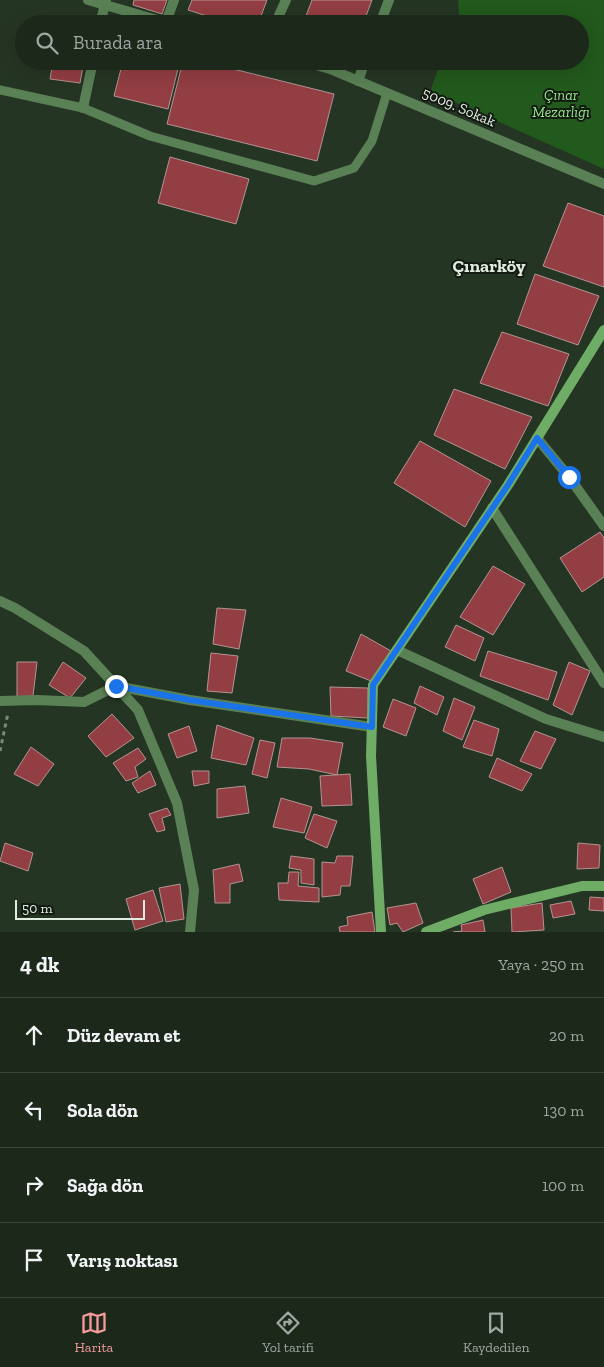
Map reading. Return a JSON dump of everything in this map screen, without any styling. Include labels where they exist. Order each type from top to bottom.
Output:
[{"type":"street","points":[[88,0],[105,2],[144,15]]},
{"type":"street","points":[[170,15],[174,0]]},
{"type":"street","points":[[279,15],[286,0]]},
{"type":"street","points":[[383,15],[389,0]]},
{"type":"street","points":[[102,15],[105,2]]},
{"type":"street","points":[[83,108],[91,70]]},
{"type":"street","name":"5009. Sokak","points":[[333,70],[604,184]]},
{"type":"street","points":[[358,80],[362,70]]},
{"type":"street","points":[[381,932],[371,756],[373,685],[600,344],[604,330]]},
{"type":"street","points":[[537,438],[569,477],[604,526]]},
{"type":"street","points":[[492,508],[604,682]]},
{"type":"street","points":[[0,601],[16,608],[84,652],[138,710],[177,802],[194,890],[190,932]]},
{"type":"street","points":[[397,650],[546,719],[604,738]]},
{"type":"street","points":[[0,701],[84,702],[116,686],[190,700],[372,727]]},
{"type":"street","points":[[426,932],[484,910],[582,886],[604,886]]},
{"type":"lane","points":[[0,90],[83,108],[150,136],[314,181],[354,168],[372,141],[387,93]]},
{"type":"path","points":[[0,751],[11,700]]},
{"type":"green space","name":"Çınar Mezarlığı","points":[[458,0],[604,0],[604,169],[430,91],[438,70],[589,70],[589,15],[459,14]]},
{"type":"building","points":[[134,0],[167,0],[162,14],[133,5]]},
{"type":"building","points":[[192,0],[267,0],[261,15],[204,15],[188,10]]},
{"type":"building","points":[[312,0],[372,0],[366,15],[306,15]]},
{"type":"building","points":[[52,70],[82,70],[80,83],[50,79]]},
{"type":"building","points":[[121,70],[178,70],[168,109],[114,96]]},
{"type":"building","points":[[181,70],[237,70],[334,94],[317,161],[167,124]]},
{"type":"building","points":[[170,157],[249,179],[236,224],[158,203]]},
{"type":"building","points":[[568,203],[604,216],[604,287],[543,266]]},
{"type":"building","points":[[535,274],[599,296],[578,345],[517,324]]},
{"type":"building","points":[[502,332],[569,354],[548,406],[480,383]]},
{"type":"building","points":[[454,389],[532,417],[505,469],[434,435]]},
{"type":"building","points":[[420,441],[491,481],[465,527],[394,483]]},
{"type":"building","points":[[600,532],[604,538],[604,577],[582,592],[560,558]]},
{"type":"building","points":[[493,566],[525,584],[493,635],[460,617]]},
{"type":"building","points":[[217,608],[246,610],[239,649],[213,644]]},
{"type":"building","points":[[456,625],[484,638],[475,661],[445,647]]},
{"type":"building","points":[[361,634],[391,651],[371,681],[346,671]]},
{"type":"building","points":[[488,651],[557,672],[548,700],[480,676]]},
{"type":"building","points":[[211,653],[238,656],[232,693],[207,691]]},
{"type":"building","points":[[17,662],[37,662],[33,696],[17,697]]},
{"type":"building","points":[[63,662],[86,678],[70,698],[49,685]]},
{"type":"building","points":[[569,662],[590,671],[572,715],[553,705]]},
{"type":"building","points":[[420,686],[444,697],[437,715],[414,703]]},
{"type":"building","points":[[330,687],[368,688],[368,718],[331,716]]},
{"type":"building","points":[[454,698],[475,707],[462,740],[443,731]]},
{"type":"building","points":[[393,699],[416,708],[406,736],[383,727]]},
{"type":"building","points":[[112,714],[134,738],[106,757],[88,736]]},
{"type":"building","points":[[474,720],[499,729],[492,756],[463,747]]},
{"type":"building","points":[[217,725],[254,738],[246,765],[211,758]]},
{"type":"building","points":[[189,726],[197,751],[177,758],[168,734]]},
{"type":"building","points":[[535,731],[556,739],[541,769],[520,761]]},
{"type":"building","points":[[282,738],[310,738],[343,743],[337,775],[309,769],[277,767]]},
{"type":"building","points":[[260,740],[275,743],[267,778],[252,774]]},
{"type":"building","points":[[31,747],[54,764],[38,786],[14,774]]},
{"type":"building","points":[[138,748],[146,759],[135,767],[138,777],[126,781],[113,763]]},
{"type":"building","points":[[497,758],[532,774],[522,791],[489,777]]},
{"type":"building","points":[[150,771],[156,785],[138,793],[132,783]]},
{"type":"building","points":[[192,771],[209,771],[209,783],[194,786]]},
{"type":"building","points":[[350,774],[352,805],[322,806],[320,776]]},
{"type":"building","points":[[245,786],[249,813],[217,818],[217,789]]},
{"type":"building","points":[[281,798],[312,807],[304,833],[273,827]]},
{"type":"building","points":[[167,808],[171,815],[162,818],[165,830],[157,832],[149,814]]},
{"type":"building","points":[[314,814],[337,821],[327,848],[305,838]]},
{"type":"building","points":[[5,843],[33,853],[28,871],[0,861]]},
{"type":"building","points":[[578,843],[600,845],[599,868],[577,869]]},
{"type":"building","points":[[291,856],[314,859],[314,885],[301,883],[301,870],[289,868]]},
{"type":"building","points":[[337,856],[353,856],[350,886],[341,886],[340,895],[322,897],[322,862],[335,863]]},
{"type":"building","points":[[239,864],[243,881],[230,884],[230,903],[215,903],[213,870]]},
{"type":"building","points":[[502,867],[511,892],[483,904],[473,879]]},
{"type":"building","points":[[289,872],[299,872],[298,886],[319,888],[319,902],[279,900],[278,883],[288,883]]},
{"type":"building","points":[[180,884],[184,919],[166,922],[159,888]]},
{"type":"building","points":[[153,890],[163,921],[135,930],[126,899]]},
{"type":"building","points":[[590,897],[604,898],[604,911],[589,910]]},
{"type":"building","points":[[571,901],[575,914],[553,918],[550,905]]},
{"type":"building","points":[[416,903],[423,923],[403,932],[397,923],[390,925],[387,908]]},
{"type":"building","points":[[542,903],[544,930],[512,932],[511,908]]},
{"type":"building","points":[[372,912],[375,932],[340,932],[339,927],[348,925],[347,917]]},
{"type":"building","points":[[483,920],[485,932],[453,932],[462,931],[461,925]]},
{"type":"district","name":"Çınarköy","points":[[489,266]]},
{"type":"route","points":[[116,686],[190,700],[372,727],[373,685],[508,485],[537,438],[569,477]]}]
